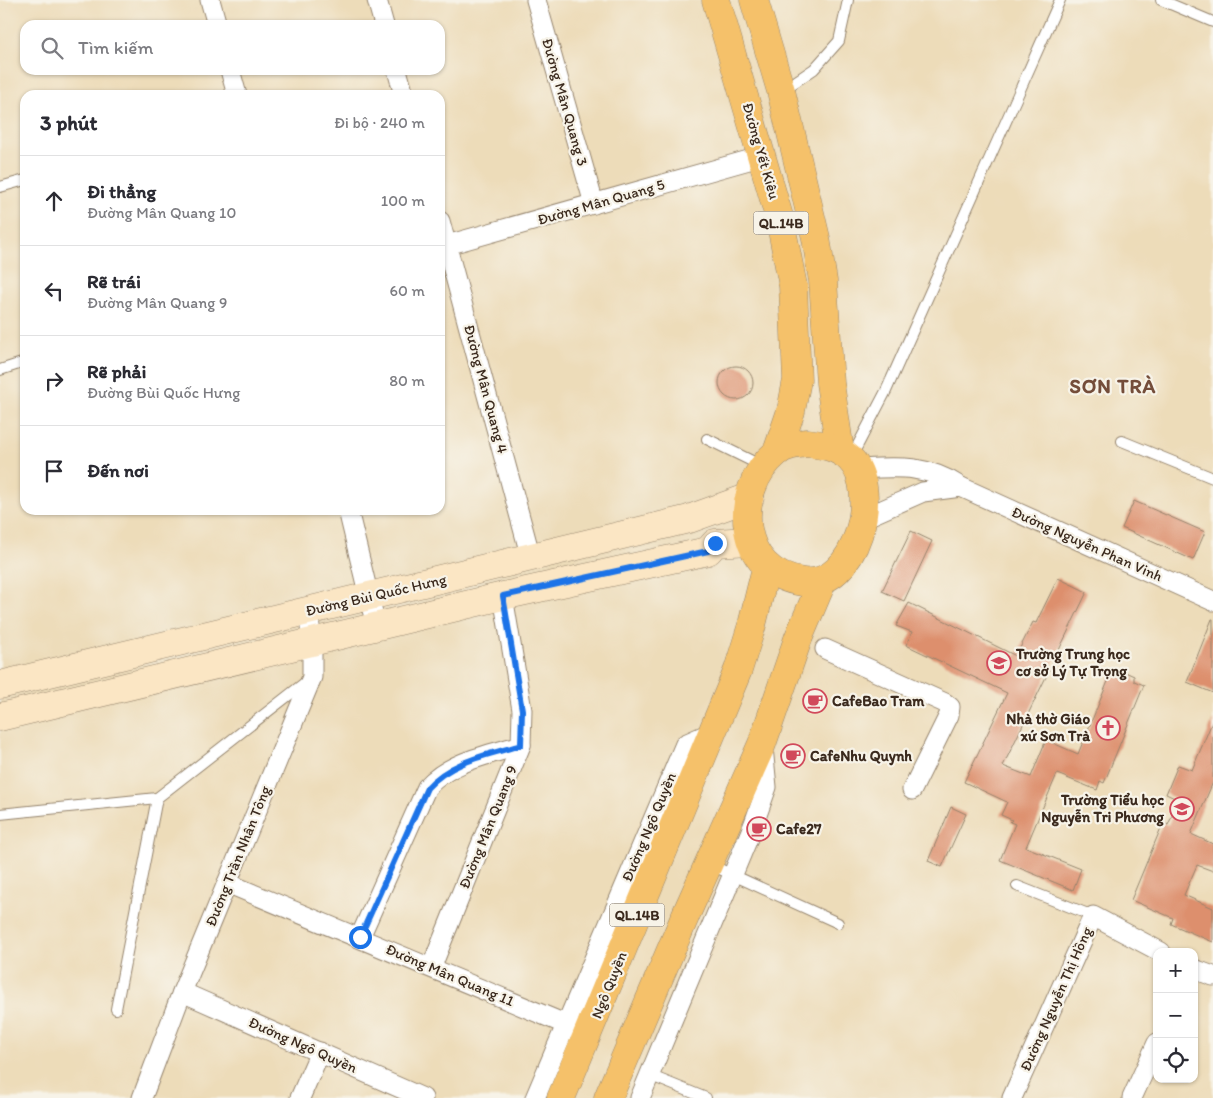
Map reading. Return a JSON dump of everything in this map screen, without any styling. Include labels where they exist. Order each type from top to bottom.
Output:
[{"type":"highway","name":"Đường Yết Kiêu","points":[[716,0],[763,156],[780,220],[793,286],[797,358],[796,394],[770,459]]},
{"type":"highway","name":"QL.14B","points":[[754,0],[781,91],[816,238],[823,281],[830,383],[849,459]]},
{"type":"highway","points":[[808,442],[824,445],[849,459],[862,482],[862,519],[857,539],[845,564],[835,574],[823,580],[804,582],[783,578],[766,568],[749,541],[747,521],[750,497],[770,459],[793,445],[808,442]]},
{"type":"highway","name":"Ngô Quyền","points":[[561,1098],[577,1029],[712,732],[738,670],[752,625],[766,568]]},
{"type":"highway","name":"QL.14B","points":[[608,1098],[708,864],[762,744],[798,639],[823,580]]},
{"type":"street","points":[[210,0],[216,20]]},
{"type":"street","points":[[377,0],[383,20]]},
{"type":"street","name":"Đường Mân Quang 3","points":[[536,0],[594,204]]},
{"type":"street","points":[[231,75],[236,90]]},
{"type":"street","points":[[398,75],[403,90]]},
{"type":"street","name":"Đường Mân Quang 5","points":[[445,245],[763,156]]},
{"type":"street","name":"Đường Mân Quang 4","points":[[445,253],[531,558]]},
{"type":"street","name":"Đường Nguyễn Phan Vinh","points":[[849,459],[913,467],[937,474],[961,487],[1213,601]]},
{"type":"street","name":"Đường Nguyễn Phan Vinh","points":[[862,519],[916,494],[934,489],[961,487]]},
{"type":"street","name":"Đường Bùi Quốc Hưng","points":[[0,685],[688,520],[750,497]]},
{"type":"street","points":[[349,515],[376,626]]},
{"type":"street","name":"Đường Bùi Quốc Hưng","points":[[0,717],[503,596],[708,551],[715,543],[749,541]]},
{"type":"street","name":"Đường Mân Quang 9","points":[[432,966],[521,745],[522,710],[503,596]]},
{"type":"street","name":"Đường Trần Nhân Tông","points":[[142,1098],[182,992],[312,677],[312,642],[308,611]]},
{"type":"street","points":[[825,649],[945,703],[950,707],[949,715],[912,790]]},
{"type":"street","points":[[640,1098],[733,876],[767,787],[762,744]]},
{"type":"street","points":[[360,937],[427,788],[438,775],[449,768],[521,745]]},
{"type":"street","name":"Đường Mân Quang 11","points":[[228,883],[432,966],[577,1029]]},
{"type":"street","name":"Đường Nguyễn Thị Hồng","points":[[1012,1098],[1093,916],[1153,948]]},
{"type":"street","points":[[1198,970],[1213,976]]},
{"type":"street","name":"Đường Ngô Quyền","points":[[182,992],[423,1098]]},
{"type":"street","points":[[536,1098],[577,1029]]},
{"type":"street","points":[[300,1098],[320,1052]]},
{"type":"street","points":[[1132,1098],[1153,1052]]},
{"type":"lane","points":[[781,91],[814,69],[839,41],[848,0]]},
{"type":"lane","points":[[849,459],[906,347],[1060,0]]},
{"type":"lane","points":[[1161,0],[1213,22]]},
{"type":"lane","points":[[0,187],[20,181]]},
{"type":"lane","points":[[0,370],[20,364]]},
{"type":"lane","points":[[707,439],[770,459]]},
{"type":"lane","points":[[1122,441],[1213,478]]},
{"type":"lane","points":[[0,814],[157,798],[312,677]]},
{"type":"lane","points":[[116,1009],[157,798]]},
{"type":"lane","points":[[708,864],[838,923]]},
{"type":"lane","points":[[1017,886],[1093,916]]},
{"type":"lane","points":[[649,1075],[706,1098]]},
{"type":"building","points":[[736,366],[743,367],[748,371],[752,376],[752,390],[748,395],[743,399],[736,400],[729,399],[724,395],[720,390],[719,383],[720,376],[724,371],[729,367]]},
{"type":"building","points":[[1134,501],[1205,532],[1193,560],[1122,528]]},
{"type":"building","points":[[911,531],[932,541],[904,601],[882,591]]},
{"type":"building","points":[[1058,578],[1087,592],[1003,766],[1031,777],[1046,740],[1078,754],[1111,674],[1120,678],[1123,671],[1134,676],[1134,681],[1144,685],[1104,783],[1100,781],[1097,790],[1057,774],[1026,847],[1081,869],[1073,890],[1000,860],[1015,824],[1010,822],[1012,820],[1001,815],[1007,802],[964,782],[1007,693],[906,645],[912,632],[896,626],[909,603],[1016,656],[1033,622],[1036,623]]},
{"type":"building","points":[[1213,619],[1213,693],[1187,682]]},
{"type":"building","points":[[1213,720],[1213,782],[1191,834],[1213,844],[1213,871],[1197,865],[1184,895],[1213,908],[1213,942],[1171,924],[1173,918],[1131,900],[1163,823],[1168,825],[1179,800],[1166,794],[1178,765],[1192,770]]},
{"type":"building","points":[[951,807],[966,814],[942,867],[928,861]]},
{"type":"place","name":"Trường Trung học cơ sở Lý Tự Trọng","points":[[999,663]]},
{"type":"place","name":"CafeBao Tram","points":[[815,701]]},
{"type":"place","name":"Nhà thờ Giáo xứ Sơn Trà","points":[[1108,728]]},
{"type":"place","name":"CafeNhu Quynh","points":[[793,756]]},
{"type":"place","name":"Trường Tiểu học Nguyễn Tri Phương","points":[[1182,809]]},
{"type":"place","name":"Cafe27","points":[[759,829]]},
{"type":"district","name":"SƠN TRÀ","points":[[1113,386]]},
{"type":"route","points":[[360,937],[427,788],[438,775],[449,768],[521,745],[522,710],[503,596],[708,551],[715,543]]}]
